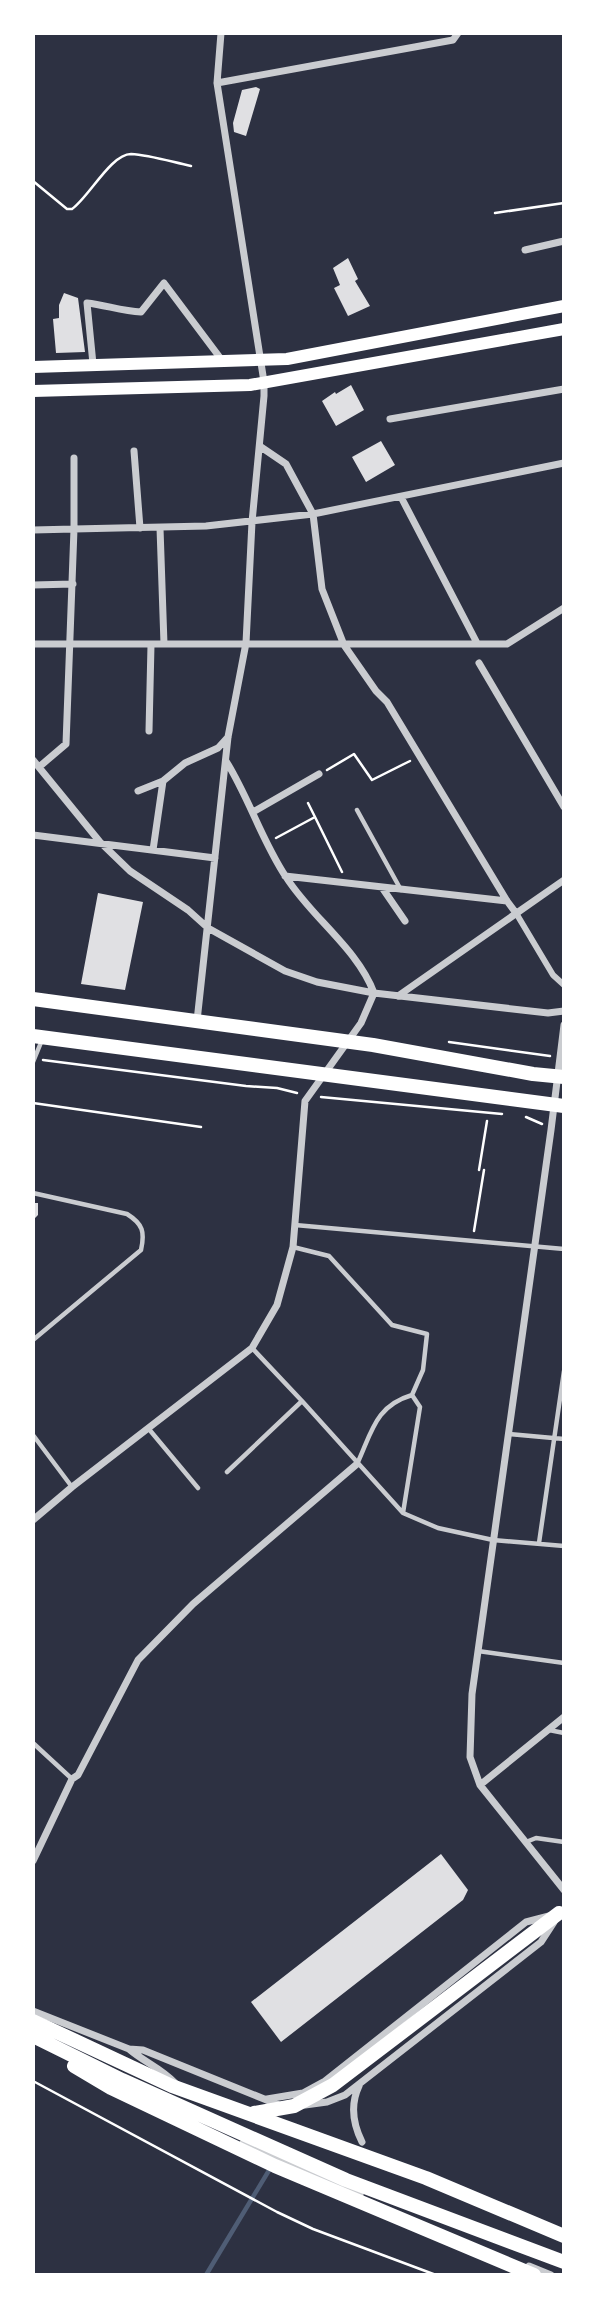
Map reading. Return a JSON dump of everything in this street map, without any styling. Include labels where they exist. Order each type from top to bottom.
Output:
[{"type":"main road","points":[[33,367],[287,359],[564,306]]},
{"type":"main road","points":[[33,391],[250,385],[564,329]]},
{"type":"main road","points":[[33,999],[345,1042],[561,1076]]},
{"type":"main road","points":[[38,1036],[559,1105]]},
{"type":"main road","points":[[177,2105],[226,2113],[257,2113],[294,2106],[333,2085],[559,1913]]},
{"type":"main road","points":[[33,2021],[172,2086],[426,2178],[564,2236]]},
{"type":"main road","points":[[33,2036],[177,2105],[346,2180],[564,2262]]},
{"type":"main road","points":[[33,2042],[111,2088],[275,2166],[534,2275]]},
{"type":"street","points":[[197,1021],[228,737],[246,643],[252,522],[261,447],[264,382],[217,83],[221,33]]},
{"type":"street","points":[[217,83],[453,40],[458,33]]},
{"type":"street","points":[[524,250],[564,241]]},
{"type":"street","points":[[93,364],[87,303],[104,304],[121,311],[141,312],[162,280],[221,359]]},
{"type":"street","points":[[390,419],[564,388]]},
{"type":"street","points":[[261,447],[286,464],[313,514],[322,589],[344,645],[376,691],[387,702],[506,901],[516,912],[554,975],[564,985]]},
{"type":"street","points":[[134,451],[140,528]]},
{"type":"street","points":[[39,767],[66,744],[73,584],[74,458]]},
{"type":"street","points":[[33,530],[160,528],[252,522],[313,514],[564,463]]},
{"type":"street","points":[[401,497],[477,643]]},
{"type":"street","points":[[160,528],[164,644]]},
{"type":"street","points":[[33,585],[73,584]]},
{"type":"street","points":[[33,644],[507,644],[564,608]]},
{"type":"street","points":[[149,731],[151,645]]},
{"type":"street","points":[[479,663],[564,807]]},
{"type":"street","points":[[138,791],[163,781],[185,763],[218,748],[228,737]]},
{"type":"street","points":[[33,760],[100,842],[130,871],[188,910],[208,928],[285,971],[317,982],[374,993],[548,1013],[564,1011]]},
{"type":"street","points":[[33,1520],[251,1348],[277,1305],[293,1247],[305,1101],[361,1023],[374,993],[367,974],[303,901],[285,876],[226,761]]},
{"type":"street","points":[[253,811],[319,774]]},
{"type":"street","points":[[153,850],[163,781]]},
{"type":"street","points":[[33,835],[215,858]]},
{"type":"street","points":[[285,876],[506,901]]},
{"type":"street","points":[[398,996],[564,880]]},
{"type":"street","points":[[383,889],[405,921]]},
{"type":"street","points":[[564,1025],[559,1105],[552,1125],[534,1245],[472,1694],[470,1757],[480,1785],[564,1890]]},
{"type":"street","points":[[33,1861],[72,1779],[78,1775],[138,1660],[193,1604],[357,1464]]},
{"type":"street","points":[[480,1785],[564,1717]]},
{"type":"street","points":[[129,2049],[143,2050],[262,2099],[284,2105],[327,2102],[345,2095],[541,1942],[559,1913]]},
{"type":"street","points":[[262,2099],[303,2093],[325,2081],[526,1922],[559,1913]]},
{"type":"street","points":[[33,2011],[129,2049],[173,2080],[197,2110],[227,2136],[551,2275]]},
{"type":"street","points":[[361,2083],[352,2106],[355,2125],[362,2142]]},
{"type":"lane","points":[[357,810],[401,891]]},
{"type":"lane","points":[[34,1060],[38,1036]]},
{"type":"lane","points":[[33,1193],[127,1214],[139,1221],[144,1234],[141,1250],[33,1340]]},
{"type":"lane","points":[[295,1225],[564,1249]]},
{"type":"lane","points":[[293,1247],[329,1256],[392,1325],[427,1335],[424,1370],[412,1395],[397,1400],[382,1410],[357,1464]]},
{"type":"lane","points":[[251,1348],[303,1401],[403,1513],[438,1528],[493,1540],[564,1546]]},
{"type":"lane","points":[[539,1543],[564,1371]]},
{"type":"lane","points":[[403,1513],[420,1407],[412,1395]]},
{"type":"lane","points":[[227,1472],[303,1401]]},
{"type":"lane","points":[[148,1427],[198,1488]]},
{"type":"lane","points":[[509,1434],[564,1439]]},
{"type":"lane","points":[[33,1436],[72,1487]]},
{"type":"lane","points":[[478,1651],[564,1663]]},
{"type":"lane","points":[[548,1730],[564,1733]]},
{"type":"lane","points":[[33,1743],[72,1779]]},
{"type":"lane","points":[[525,1843],[536,1838],[564,1842]]},
{"type":"lane","points":[[33,1841],[40,1848]]},
{"type":"path","points":[[33,181],[67,209],[72,209],[81,203],[116,158],[129,154],[191,166]]},
{"type":"path","points":[[495,213],[564,203]]},
{"type":"path","points":[[319,774],[354,754],[372,780],[419,756]]},
{"type":"path","points":[[308,803],[347,884]]},
{"type":"path","points":[[268,842],[315,817]]},
{"type":"path","points":[[34,1060],[277,1088],[358,1102],[513,1115]]},
{"type":"path","points":[[33,1103],[201,1127]]},
{"type":"path","points":[[526,1116],[539,1124],[552,1125]]},
{"type":"path","points":[[479,1170],[487,1121]]},
{"type":"path","points":[[472,1241],[484,1170]]},
{"type":"path","points":[[33,2081],[277,2212],[313,2229],[436,2275]]},
{"type":"building","points":[[256,87],[260,89],[246,136],[234,132],[233,123],[242,90]]},
{"type":"building","points":[[348,258],[358,279],[355,281],[370,306],[348,316],[334,288],[340,285],[333,268]]},
{"type":"building","points":[[64,293],[78,298],[85,352],[56,353],[53,319],[59,318],[59,305]]},
{"type":"building","points":[[351,385],[364,410],[336,426],[322,401]]},
{"type":"building","points":[[381,441],[395,465],[366,482],[352,457]]},
{"type":"building","points":[[98,893],[143,902],[125,990],[81,984]]},
{"type":"building","points":[[33,1203],[38,1203],[38,1215],[33,1220]]},
{"type":"building","points":[[441,1854],[468,1890],[463,1900],[281,2042],[251,2002]]},
{"type":"waterway","points":[[206,2275],[271,2167]]}]
